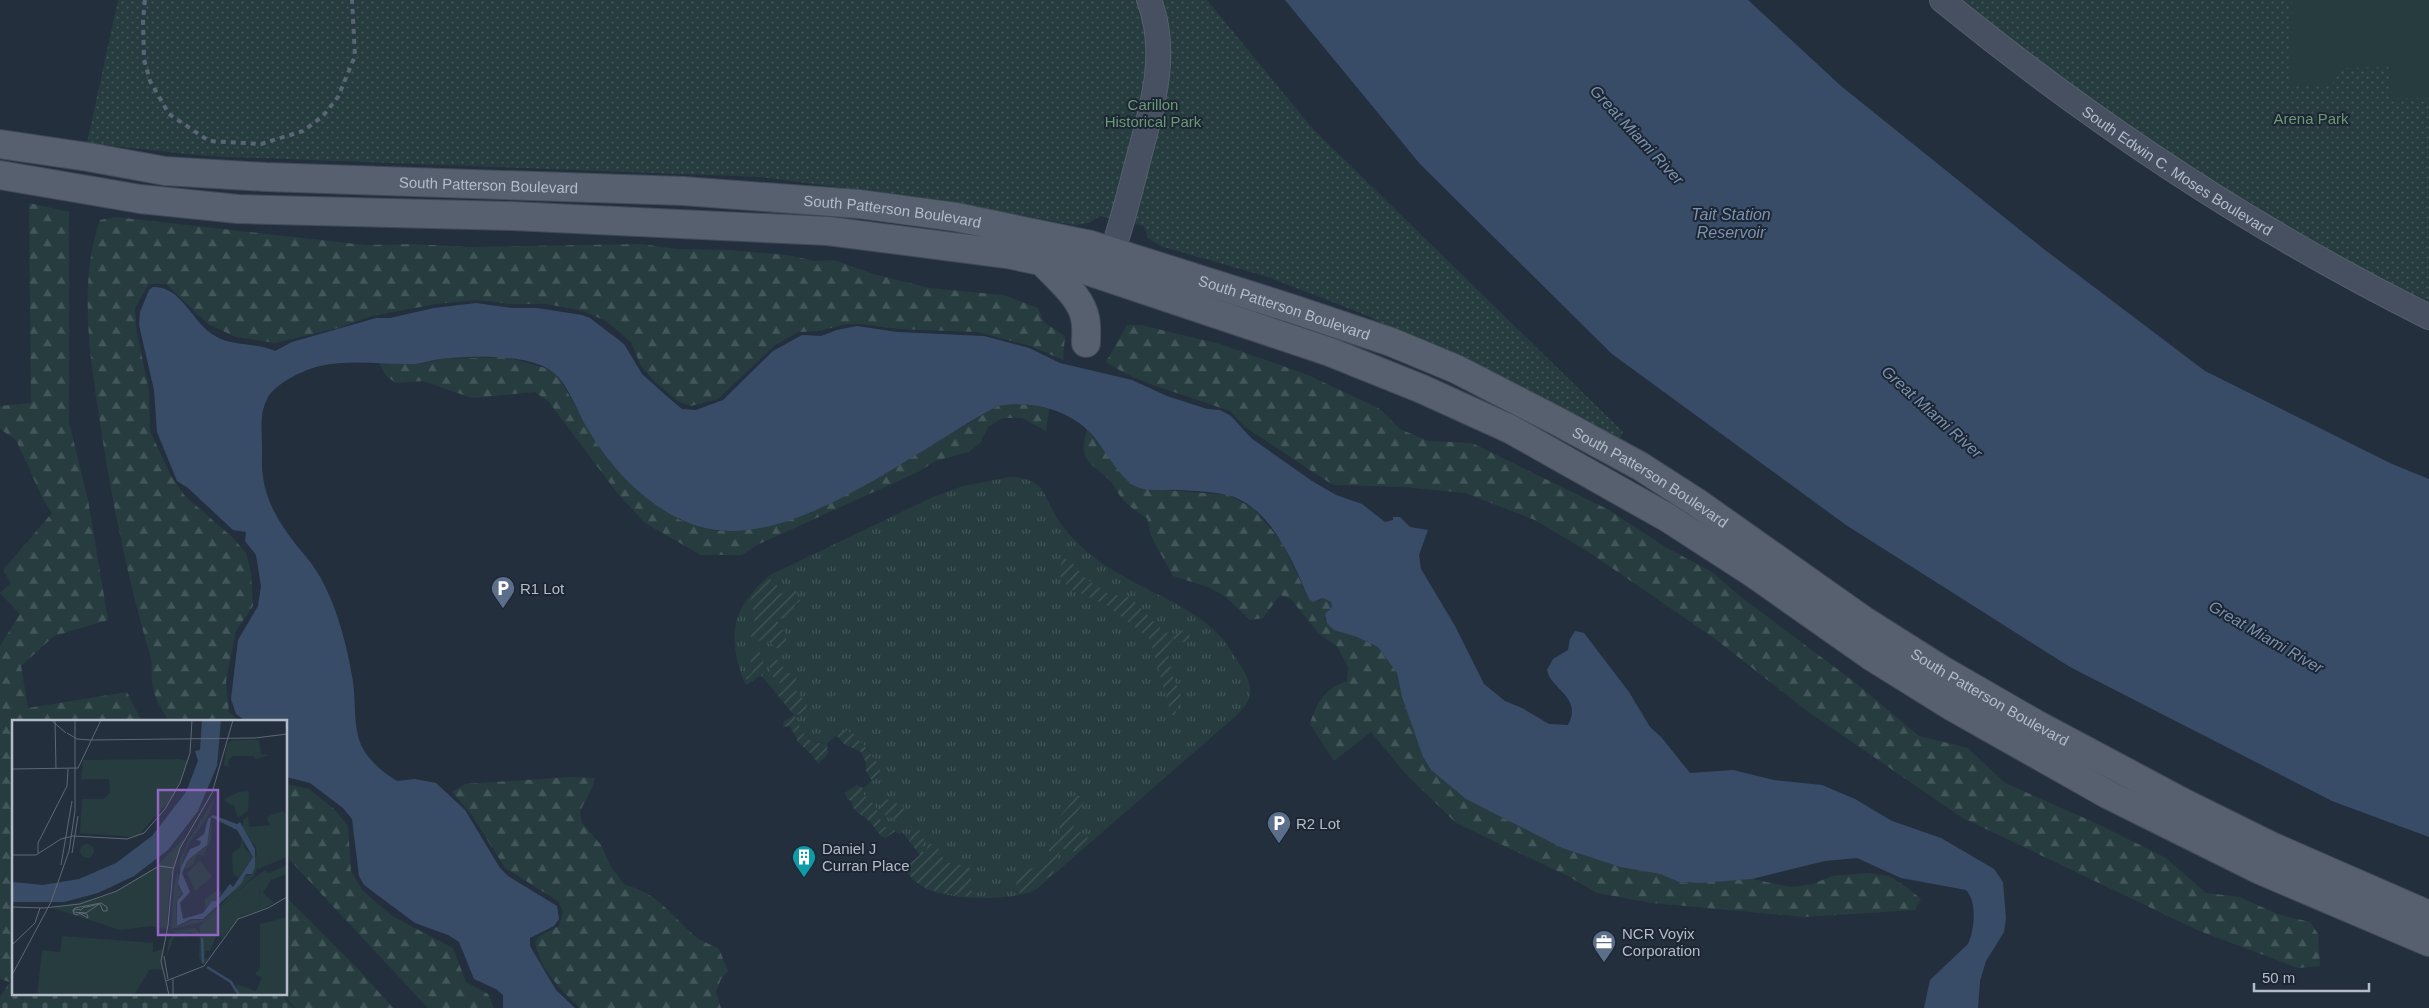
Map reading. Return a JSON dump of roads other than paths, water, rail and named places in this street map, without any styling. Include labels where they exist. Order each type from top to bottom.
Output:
[{"type":"main road","points":[[1108,264],[1151,114],[1159,51],[1158,32],[1150,0]]},
{"type":"main road","name":"South Edwin C. Moses Boulevard","points":[[1942,0],[2066,97],[2143,152],[2257,224],[2350,278],[2429,317]]},
{"type":"main road","name":"South Patterson Boulevard","points":[[0,144],[165,171],[266,177],[683,191],[859,204],[956,217],[1091,245],[1108,264],[1422,389],[1510,429],[1668,518],[1753,573],[1871,656],[1936,697],[2107,794],[2260,870],[2429,942]]},
{"type":"main road","name":"South Patterson Boulevard","points":[[0,176],[140,198],[238,209],[512,216],[828,231],[1007,254],[1042,261],[1108,264],[1293,309],[1391,342],[1456,369],[1640,466],[1696,502],[1863,620],[1942,670],[2034,724],[2184,803],[2271,846],[2379,895],[2429,914]]},
{"type":"main road","points":[[1042,261],[1074,296],[1082,309],[1085,318],[1086,342]]},
{"type":"water","name":"Tait Station Reservoir","points":[[1285,0],[1748,0],[1841,86],[2045,250],[2205,371],[2392,464],[2429,479],[2429,837],[2332,801],[2070,667],[1846,525],[1612,354],[1420,164]]},
{"type":"water","points":[[153,287],[163,288],[172,292],[200,323],[215,336],[229,342],[260,346],[275,351],[292,342],[376,318],[390,318],[434,308],[476,303],[512,308],[537,308],[582,315],[590,318],[624,344],[642,374],[682,409],[696,410],[723,400],[773,351],[802,335],[821,336],[857,326],[897,332],[984,336],[1029,348],[1060,363],[1132,380],[1167,396],[1207,409],[1220,410],[1231,416],[1251,438],[1312,481],[1336,495],[1362,504],[1385,522],[1393,520],[1393,517],[1400,517],[1410,527],[1428,530],[1419,555],[1421,569],[1455,626],[1484,684],[1505,701],[1522,708],[1549,724],[1568,725],[1572,715],[1572,707],[1547,670],[1553,659],[1568,650],[1570,639],[1575,631],[1584,633],[1629,692],[1650,727],[1661,737],[1690,773],[1733,770],[1774,780],[1822,785],[1855,799],[1892,821],[1941,838],[1994,869],[2003,882],[2006,918],[2004,932],[1986,961],[1980,981],[1978,1008],[1924,1008],[1930,980],[1968,944],[1974,917],[1970,895],[1966,890],[1901,878],[1857,858],[1825,861],[1752,879],[1701,883],[1679,882],[1660,874],[1620,867],[1562,848],[1466,799],[1431,770],[1423,757],[1402,697],[1397,673],[1378,647],[1357,637],[1334,630],[1327,623],[1325,614],[1332,607],[1331,602],[1323,598],[1313,602],[1309,599],[1287,552],[1268,523],[1256,510],[1242,501],[1227,495],[1196,491],[1149,490],[1133,485],[1112,463],[1086,428],[1075,420],[1051,409],[1025,405],[998,406],[899,466],[824,506],[787,521],[750,530],[716,530],[676,517],[640,493],[610,461],[597,443],[563,383],[553,372],[542,366],[498,357],[467,357],[440,359],[415,364],[344,363],[313,368],[300,373],[280,385],[270,394],[266,401],[262,416],[262,471],[274,511],[316,571],[338,617],[350,667],[358,738],[361,745],[376,766],[397,781],[415,779],[436,783],[465,810],[500,868],[508,876],[557,906],[559,919],[554,926],[530,938],[530,946],[556,990],[575,1008],[503,1008],[503,995],[496,989],[474,979],[459,942],[448,935],[415,923],[364,885],[359,876],[352,819],[343,808],[310,783],[288,778],[288,720],[244,720],[236,714],[231,699],[238,640],[258,606],[261,586],[256,555],[245,541],[246,532],[233,530],[188,488],[177,481],[157,432],[154,390],[139,325],[140,312],[149,290]]},
{"type":"railway","points":[[145,0],[143,20],[144,59],[150,81],[169,114],[209,141],[261,144],[303,131],[323,116],[338,97],[355,56],[352,0]]},
{"type":"place","name":"R1 Lot","points":[[503,609]]},
{"type":"place","name":"R2 Lot","points":[[1279,844]]},
{"type":"place","name":"Daniel J Curran Place","points":[[804,878]]},
{"type":"place","name":"NCR Voyix Corporation","points":[[1604,963]]},
{"type":"park label","name":"Carillon Historical Park","points":[[1153,112]]},
{"type":"park label","name":"Arena Park","points":[[2311,118]]},
{"type":"water label","name":"Great Miami River","points":[[1637,135]]},
{"type":"water label","name":"Great Miami River","points":[[1932,412]]},
{"type":"water label","name":"Great Miami River","points":[[2266,637]]}]
